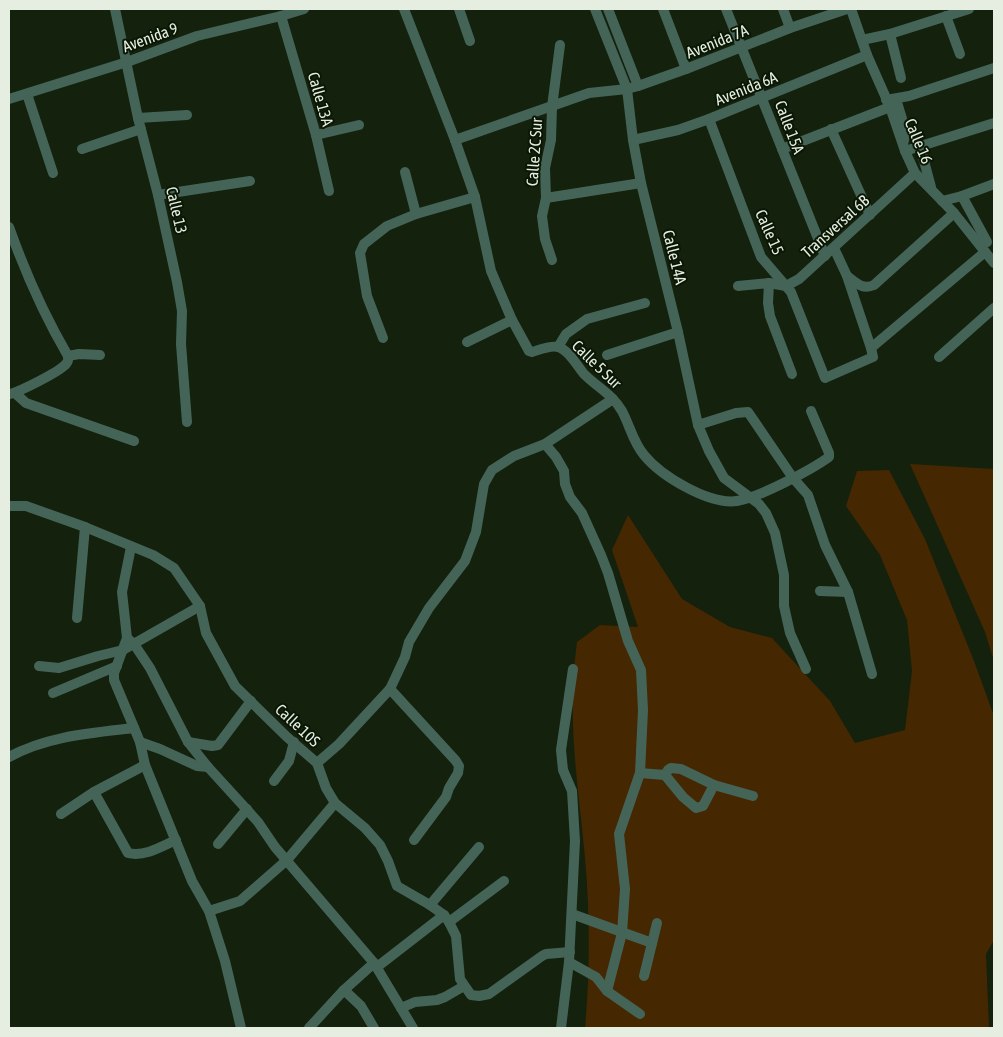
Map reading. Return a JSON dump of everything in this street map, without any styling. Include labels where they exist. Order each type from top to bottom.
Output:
[{"type":"street","name":"Calle 13","points":[[115,9],[138,118],[158,195],[182,311],[181,344],[188,422]]},
{"type":"street","name":"Avenida 9","points":[[9,99],[127,62],[197,36],[304,9]]},
{"type":"street","name":"Calle 5 Sur","points":[[404,9],[475,196],[491,271],[512,320],[529,351],[532,352],[551,347],[565,352],[585,374],[613,398],[625,417],[634,442],[644,456],[664,474],[693,490],[721,501],[736,501],[750,498],[793,478],[828,457],[829,454],[811,412]]},
{"type":"street","points":[[459,9],[470,41]]},
{"type":"street","name":"Calle 14A","points":[[595,9],[627,90],[633,140],[641,183],[678,332],[698,425],[709,451],[724,478],[750,498]]},
{"type":"street","points":[[608,9],[638,86]]},
{"type":"street","points":[[663,9],[686,70]]},
{"type":"street","name":"Calle 15A","points":[[726,9],[743,46],[825,256]]},
{"type":"street","points":[[783,9],[790,28]]},
{"type":"street","name":"Avenida 7A","points":[[455,140],[589,93],[627,90],[686,70],[790,28],[847,9]]},
{"type":"street","name":"Calle 16","points":[[851,9],[867,55],[891,102],[904,148],[915,173],[986,244],[994,263]]},
{"type":"street","points":[[862,40],[890,34],[969,9]]},
{"type":"street","name":"Calle 13A","points":[[281,16],[316,135],[329,191]]},
{"type":"street","points":[[946,16],[960,54]]},
{"type":"street","points":[[890,34],[901,78]]},
{"type":"street","name":"Calle 2C Sur","points":[[552,260],[545,239],[542,216],[546,198],[545,168],[551,140],[552,107],[560,45]]},
{"type":"street","name":"Avenida 6A","points":[[633,140],[678,130],[710,119],[867,55]]},
{"type":"street","points":[[782,149],[891,102],[994,68]]},
{"type":"street","points":[[28,94],[54,173]]},
{"type":"street","points":[[138,118],[187,115]]},
{"type":"street","name":"Calle 15","points":[[710,119],[762,257],[795,298],[824,378],[872,353]]},
{"type":"street","points":[[904,148],[920,146],[994,123]]},
{"type":"street","points":[[316,135],[360,125]]},
{"type":"street","points":[[82,149],[141,129]]},
{"type":"street","points":[[831,129],[870,215]]},
{"type":"street","points":[[920,146],[931,188]]},
{"type":"street","points":[[405,172],[416,214]]},
{"type":"street","name":"Transversal 6B","points":[[786,286],[800,279],[915,173]]},
{"type":"street","points":[[158,195],[250,181]]},
{"type":"street","points":[[546,198],[641,183]]},
{"type":"street","points":[[942,201],[994,184]]},
{"type":"street","points":[[383,338],[367,296],[360,253],[364,244],[386,226],[416,214],[475,196]]},
{"type":"street","points":[[834,248],[847,276],[872,353],[986,244],[962,196]]},
{"type":"street","points":[[847,276],[862,287],[868,288],[874,285],[954,213]]},
{"type":"street","points":[[9,227],[23,266],[53,330],[68,356],[68,361],[64,366],[12,394],[26,403],[134,441]]},
{"type":"street","points":[[769,283],[768,303],[770,316],[792,374]]},
{"type":"street","points":[[738,286],[769,283],[786,286]]},
{"type":"street","points":[[558,348],[566,334],[587,319],[645,302]]},
{"type":"street","points":[[939,357],[994,308]]},
{"type":"street","points":[[467,342],[512,320]]},
{"type":"street","points":[[607,355],[678,332]]},
{"type":"street","points":[[68,356],[78,354],[100,355]]},
{"type":"street","points":[[317,763],[339,744],[390,689],[405,657],[409,642],[419,625],[447,582],[465,562],[476,532],[484,484],[492,470],[514,456],[545,444],[613,398]]},
{"type":"street","points":[[698,425],[744,411],[750,415],[793,478],[808,495],[825,545],[848,592],[872,674]]},
{"type":"street","points":[[545,444],[556,457],[564,471],[565,484],[570,497],[582,513],[601,555],[628,641],[641,670],[643,710],[640,773],[619,834],[625,890],[622,933],[607,991]]},
{"type":"street","points":[[750,498],[766,513],[775,533],[784,574],[784,606],[790,633],[806,669]]},
{"type":"street","name":"Calle 10S","points":[[9,506],[26,506],[85,527],[131,547],[153,554],[174,568],[200,606],[206,633],[235,686],[317,763],[326,788],[335,803],[365,828],[380,845],[397,886],[430,905],[446,919]]},
{"type":"street","points":[[78,618],[85,527]]},
{"type":"street","points":[[131,547],[122,592],[131,641],[150,668],[188,742],[258,822],[275,847],[376,965],[414,1028]]},
{"type":"street","points":[[820,591],[848,592]]},
{"type":"street","points":[[200,606],[131,641],[123,650],[114,673],[114,680],[140,742],[145,765],[192,881],[209,911],[226,961],[241,1028]]},
{"type":"street","points":[[39,666],[59,668],[123,650]]},
{"type":"street","points":[[53,693],[117,666]]},
{"type":"street","points":[[561,1028],[570,957],[575,841],[572,792],[563,770],[561,750],[573,669]]},
{"type":"street","points":[[390,689],[459,766],[458,773],[446,797],[414,840]]},
{"type":"street","points":[[188,742],[212,746],[218,745],[251,701]]},
{"type":"street","points":[[9,757],[49,741],[72,735],[134,728]]},
{"type":"street","points":[[140,742],[197,766],[208,767]]},
{"type":"street","points":[[274,781],[289,761],[294,742]]},
{"type":"street","points":[[61,814],[94,792],[145,765]]},
{"type":"street","points":[[665,776],[671,768],[681,769],[714,786],[752,796]]},
{"type":"street","points":[[640,773],[665,776],[696,808],[704,806],[714,786]]},
{"type":"street","points":[[94,792],[128,853],[136,855],[145,853],[176,840]]},
{"type":"street","points":[[209,911],[240,901],[288,860],[335,803]]},
{"type":"street","points":[[218,844],[247,810]]},
{"type":"street","points":[[430,905],[479,847]]},
{"type":"street","points":[[309,1028],[344,990],[376,965],[504,881]]},
{"type":"street","points":[[572,914],[652,943]]},
{"type":"street","points":[[446,919],[456,936],[460,979],[471,995],[489,994],[542,956],[570,957],[596,977],[607,991],[640,1014]]},
{"type":"street","points":[[644,976],[657,923]]},
{"type":"street","points":[[401,1008],[415,1002],[437,1000],[464,986]]},
{"type":"street","points":[[344,990],[361,1006],[374,1028]]},
{"type":"shaded area","points":[[910,464],[994,469],[994,661],[985,632]]},
{"type":"shaded area","points":[[889,470],[925,539],[994,716],[994,940],[986,954],[989,1028],[585,1028],[589,964],[589,922],[587,879],[573,733],[574,666],[577,642],[600,625],[638,627],[612,550],[628,515],[682,599],[730,627],[772,638],[830,701],[855,743],[905,730],[912,671],[907,620],[880,555],[846,506],[857,471]]}]
